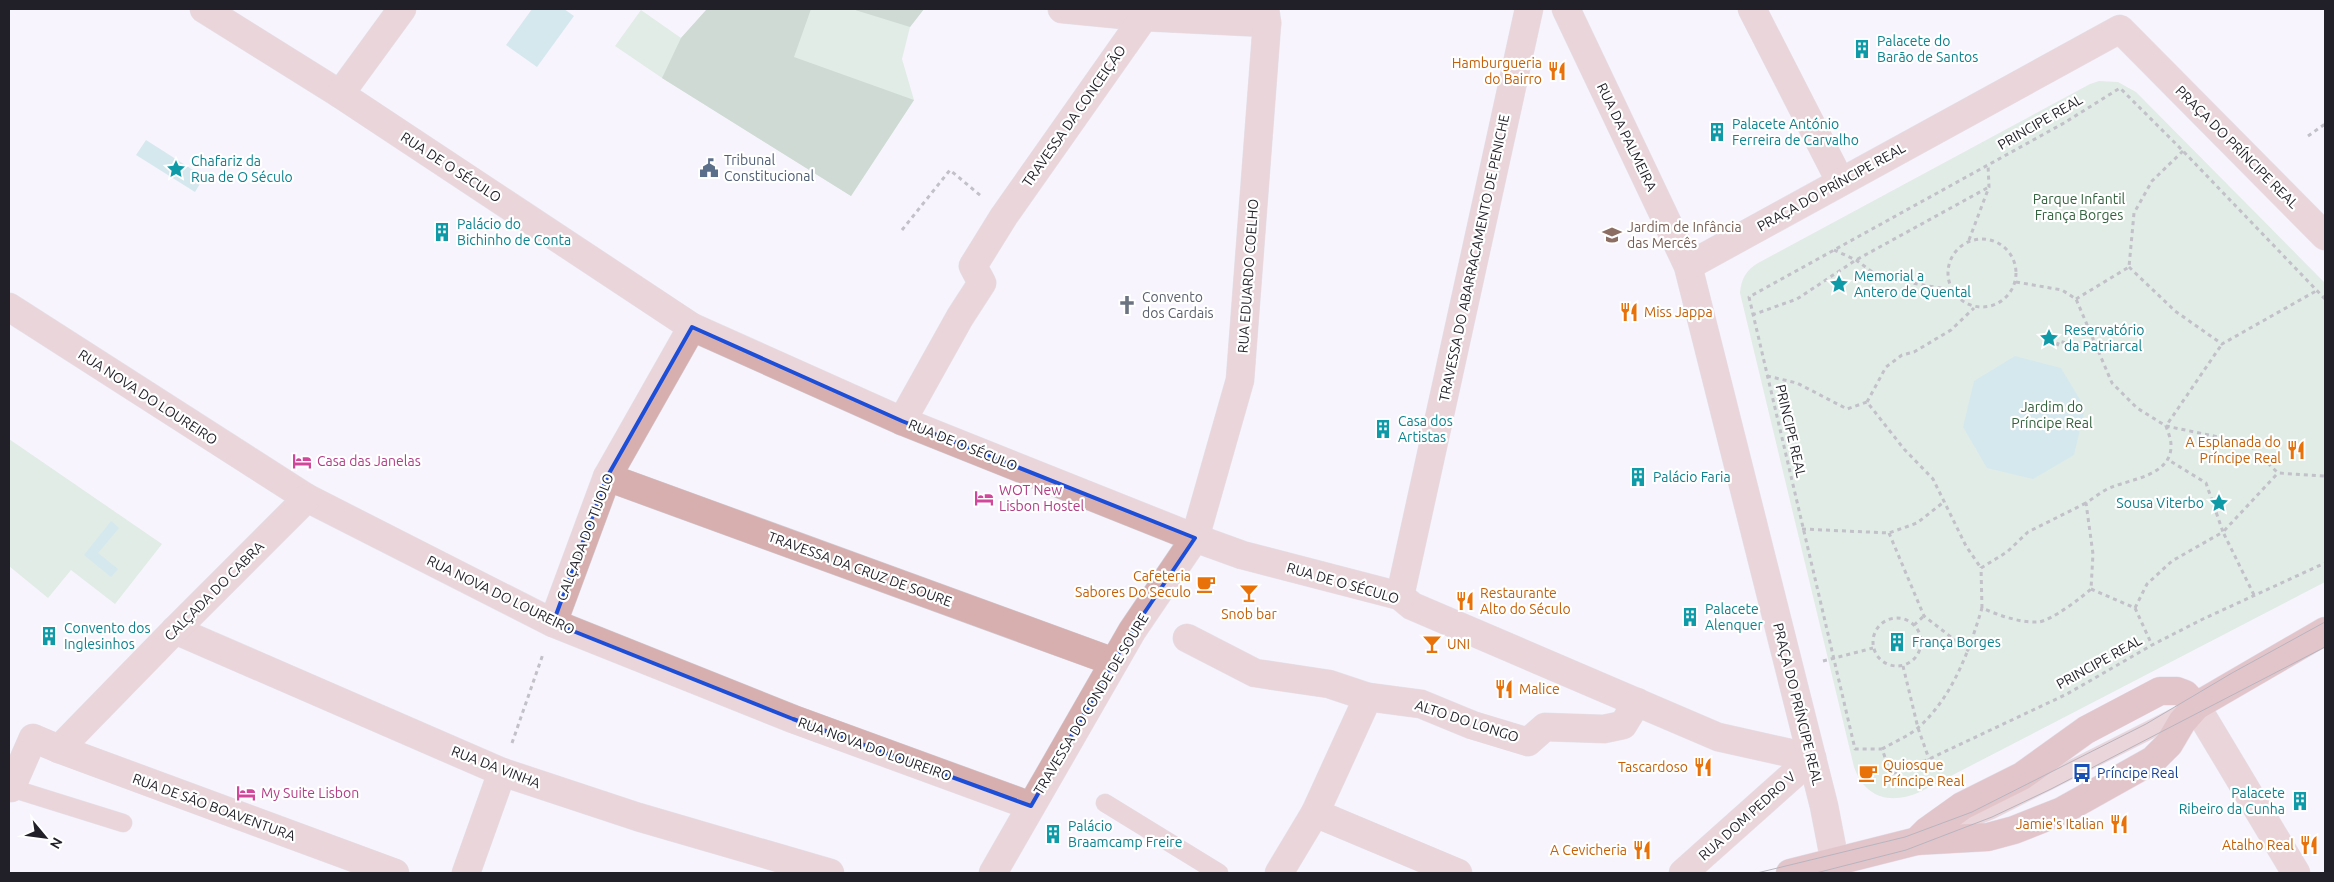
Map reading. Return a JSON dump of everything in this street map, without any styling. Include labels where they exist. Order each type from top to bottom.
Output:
[{"type":"main road","points":[[1790,873],[1836,867],[1917,841],[1988,837],[2014,830],[2062,810],[2153,760],[2169,744],[2182,722],[2196,706],[2325,631]]},
{"type":"main road","points":[[1917,841],[1927,831],[1962,806],[2022,776],[2086,730],[2160,691],[2177,690],[2189,697],[2196,706]]},
{"type":"street","name":"RUA DE O SÉCULO","points":[[204,9],[340,94],[692,327],[902,421],[1195,538],[1242,555],[1400,596],[1412,606],[1718,737],[1812,758]]},
{"type":"street","points":[[340,94],[402,9]]},
{"type":"street","points":[[1062,9],[1144,17],[1266,16]]},
{"type":"street","name":"TRAVESSA DO ABARRACAMENTO DE PENICHE","points":[[1400,596],[1529,9]]},
{"type":"street","name":"RUA DA PALMEIRA","points":[[1566,9],[1688,266]]},
{"type":"street","points":[[1752,9],[1840,181]]},
{"type":"street","name":"RUA EDUARDO COELHO","points":[[1195,538],[1240,380],[1266,16]]},
{"type":"street","name":"TRAVESSA DA CONCEIÇÃO","points":[[902,421],[960,317],[982,283],[973,266],[1004,216],[1144,17]]},
{"type":"street","name":"PRAÇA DO PRÍNCIPE REAL","points":[[1836,867],[1826,813],[1688,266],[2120,29],[2325,236]]},
{"type":"street","name":"RUA NOVA DO LOUREIRO","points":[[9,307],[307,498],[553,623],[793,719],[1031,806]]},
{"type":"street","name":"CALÇADA DO TIJOLO","points":[[553,623],[607,476],[692,327]]},
{"type":"street","name":"TRAVESSA DA CRUZ DE SOURE","points":[[607,476],[1114,662]]},
{"type":"street","name":"CALÇADA DO CABRA","points":[[58,749],[307,498]]},
{"type":"street","name":"TRAVESSA DO CONDE DE SOURE","points":[[993,873],[1132,631],[1195,538]]},
{"type":"street","name":"RUA DA VINHA","points":[[175,630],[502,772],[638,817],[830,873]]},
{"type":"street","name":"ALTO DO LONGO","points":[[1187,638],[1255,673],[1329,684],[1368,697],[1421,704],[1472,725],[1528,742],[1545,727],[1604,729],[1623,725],[1637,702]]},
{"type":"street","points":[[1279,873],[1315,813],[1368,697]]},
{"type":"street","points":[[2196,706],[2296,873]]},
{"type":"street","name":"RUA DE SÃO BOAVENTURA","points":[[10,787],[33,738],[58,749],[395,873]]},
{"type":"street","name":"RUA DOM PEDRO V","points":[[1683,873],[1812,758]]},
{"type":"street","points":[[466,873],[502,772]]},
{"type":"street","points":[[1315,813],[1458,873]]},
{"type":"lane","points":[[10,787],[123,823]]},
{"type":"lane","points":[[1105,803],[1220,873]]},
{"type":"path","name":"PRINCIPE REAL","points":[[2325,299],[2183,150],[2120,88],[2064,123],[1748,297],[1855,749],[1882,749],[1891,774],[1929,759],[2067,694],[2152,645],[2325,563]]},
{"type":"path","points":[[2308,136],[2325,124]]},
{"type":"path","points":[[2129,267],[2134,213],[2152,181],[2183,150]]},
{"type":"path","points":[[1969,241],[1989,187],[1988,164]]},
{"type":"path","points":[[902,230],[950,170],[1004,216]]},
{"type":"path","points":[[1752,315],[1798,299],[1856,260],[1989,187]]},
{"type":"path","points":[[1984,238],[1998,242],[2010,252],[2016,266],[2016,282],[2008,298],[1992,307],[1974,308],[1961,301],[1952,290],[1947,276],[1950,262],[1957,249],[1969,241],[1984,238]]},
{"type":"path","points":[[1834,250],[1856,260],[1879,276],[1952,290]]},
{"type":"path","points":[[2076,299],[2129,267]]},
{"type":"path","points":[[2129,267],[2175,311],[2222,344]]},
{"type":"path","points":[[2016,282],[2062,290],[2076,299],[2112,383],[2137,408],[2166,426],[2247,443],[2278,473],[2325,476]]},
{"type":"path","points":[[1981,568],[2007,552],[2028,532],[2086,503],[2110,488],[2149,475],[2160,469],[2167,459],[2171,446],[2166,426],[2222,344],[2316,291]]},
{"type":"path","points":[[1767,376],[1797,383],[1847,409],[1867,402],[1886,368],[1902,355],[1914,352],[1951,330],[1974,308]]},
{"type":"path","points":[[2057,346],[2059,341],[2096,349]]},
{"type":"path","points":[[1867,402],[1904,449],[1933,479],[1966,546],[1981,568],[1982,608],[1969,651],[1954,680],[1935,709],[1918,728],[1882,749]]},
{"type":"path","points":[[2167,459],[2206,483],[2223,532],[2254,595]]},
{"type":"path","points":[[2135,608],[2147,584],[2172,561],[2223,532],[2278,473]]},
{"type":"path","points":[[1802,529],[1889,532],[1916,523],[1945,501]]},
{"type":"path","points":[[1982,608],[2000,616],[2040,622],[2074,604],[2091,589],[2093,554],[2086,503]]},
{"type":"path","points":[[1889,532],[1924,616],[1969,651]]},
{"type":"path","points":[[2091,589],[2135,608],[2152,645]]},
{"type":"path","points":[[1914,625],[1924,616]]},
{"type":"path","points":[[1897,618],[1904,619],[1914,625],[1920,636],[1920,649],[1914,660],[1903,666],[1890,666],[1875,654],[1873,636],[1879,625],[1885,621],[1897,618]]},
{"type":"path","points":[[502,772],[553,623]]},
{"type":"path","points":[[1823,661],[1873,648]]},
{"type":"path","points":[[1903,666],[1918,728],[1929,759]]},
{"type":"highlighted area","points":[[692,327],[902,421],[1195,538],[1132,631],[1031,806],[793,719],[553,623],[607,477]]},
{"type":"green space","points":[[707,9],[924,9],[910,27],[902,59],[914,100],[851,196],[662,78],[615,46],[641,10],[681,38]]},
{"type":"green space","name":"Jardim do Príncipe Real","points":[[2099,81],[2118,82],[2136,92],[2325,283],[2325,582],[1920,792],[1899,798],[1880,796],[1865,786],[1854,767],[1740,293],[1742,283],[1747,272],[1758,263],[2090,84]]},
{"type":"green space","points":[[9,439],[162,544],[115,604],[71,570],[48,598],[9,566]]},
{"type":"shaded area","points":[[532,9],[564,9],[574,16],[537,67],[506,45]]},
{"type":"shaded area","points":[[707,9],[811,9],[794,57],[914,100],[851,196],[662,78],[681,38]]},
{"type":"shaded area","points":[[852,9],[924,9],[910,27]]},
{"type":"shaded area","name":"Chafariz da Rua de O Século","points":[[146,140],[204,177],[195,192],[136,155]]},
{"type":"shaded area","points":[[2015,356],[2061,368],[2085,408],[2074,455],[2033,479],[1987,468],[1963,427],[1974,381]]},
{"type":"shaded area","points":[[111,521],[119,528],[98,553],[118,569],[111,577],[84,555]]},
{"type":"tram line","points":[[1757,873],[1905,837],[1972,812],[2146,724],[2232,673],[2325,622]]},
{"type":"tram line","points":[[1816,873],[1906,850],[1992,817],[2051,789],[2325,647]]},
{"type":"place","name":"Palacete do Barão de Santos","points":[[1862,49]]},
{"type":"place","name":"Hamburgueria do Bairro","points":[[1557,71]]},
{"type":"place","name":"Palacete António Ferreira de Carvalho","points":[[1717,132]]},
{"type":"place","name":"Tribunal Constitucional","points":[[709,168]]},
{"type":"place","name":"Chafariz da Rua de O Século","points":[[176,169]]},
{"type":"place","name":"Palácio do Bichinho de Conta","points":[[442,232]]},
{"type":"place","name":"Jardim de Infância das Mercês","points":[[1612,235]]},
{"type":"place","name":"Memorial a Antero de Quental","points":[[1839,284]]},
{"type":"place","name":"Convento dos Cardais","points":[[1127,305]]},
{"type":"place","name":"Miss Jappa","points":[[1629,312]]},
{"type":"place","name":"Reservatório da Patriarcal","points":[[2049,338]]},
{"type":"place","name":"Casa dos Artistas","points":[[1383,429]]},
{"type":"place","name":"A Esplanada do Príncipe Real","points":[[2296,450]]},
{"type":"place","name":"Casa das Janelas","points":[[302,461]]},
{"type":"place","name":"Palácio Faria","points":[[1638,477]]},
{"type":"place","name":"WOT New Lisbon Hostel","points":[[984,498]]},
{"type":"place","name":"Sousa Viterbo","points":[[2219,503]]},
{"type":"place","name":"Cafeteria Sabores Do Seculo","points":[[1206,584]]},
{"type":"place","name":"Snob bar","points":[[1249,593]]},
{"type":"place","name":"Restaurante Alto do Século","points":[[1465,601]]},
{"type":"place","name":"Palacete Alenquer","points":[[1690,617]]},
{"type":"place","name":"Convento dos Inglesinhos","points":[[49,636]]},
{"type":"place","name":"França Borges","points":[[1897,642]]},
{"type":"place","name":"UNI","points":[[1432,644]]},
{"type":"place","name":"Malice","points":[[1504,689]]},
{"type":"place","name":"Tascardoso","points":[[1703,767]]},
{"type":"place","name":"Quiosque Príncipe Real","points":[[1868,773]]},
{"type":"place","name":"Príncipe Real","points":[[2082,773]]},
{"type":"place","name":"My Suite Lisbon","points":[[246,793]]},
{"type":"place","name":"Palacete Ribeiro da Cunha","points":[[2300,801]]},
{"type":"place","name":"Jamie's Italian","points":[[2119,824]]},
{"type":"place","name":"Palácio Braamcamp Freire","points":[[1053,834]]},
{"type":"place","name":"Atalho Real","points":[[2309,845]]},
{"type":"place","name":"A Cevicheria","points":[[1642,850]]},
{"type":"park label","name":"Parque Infantil França Borges","points":[[2079,207]]}]
